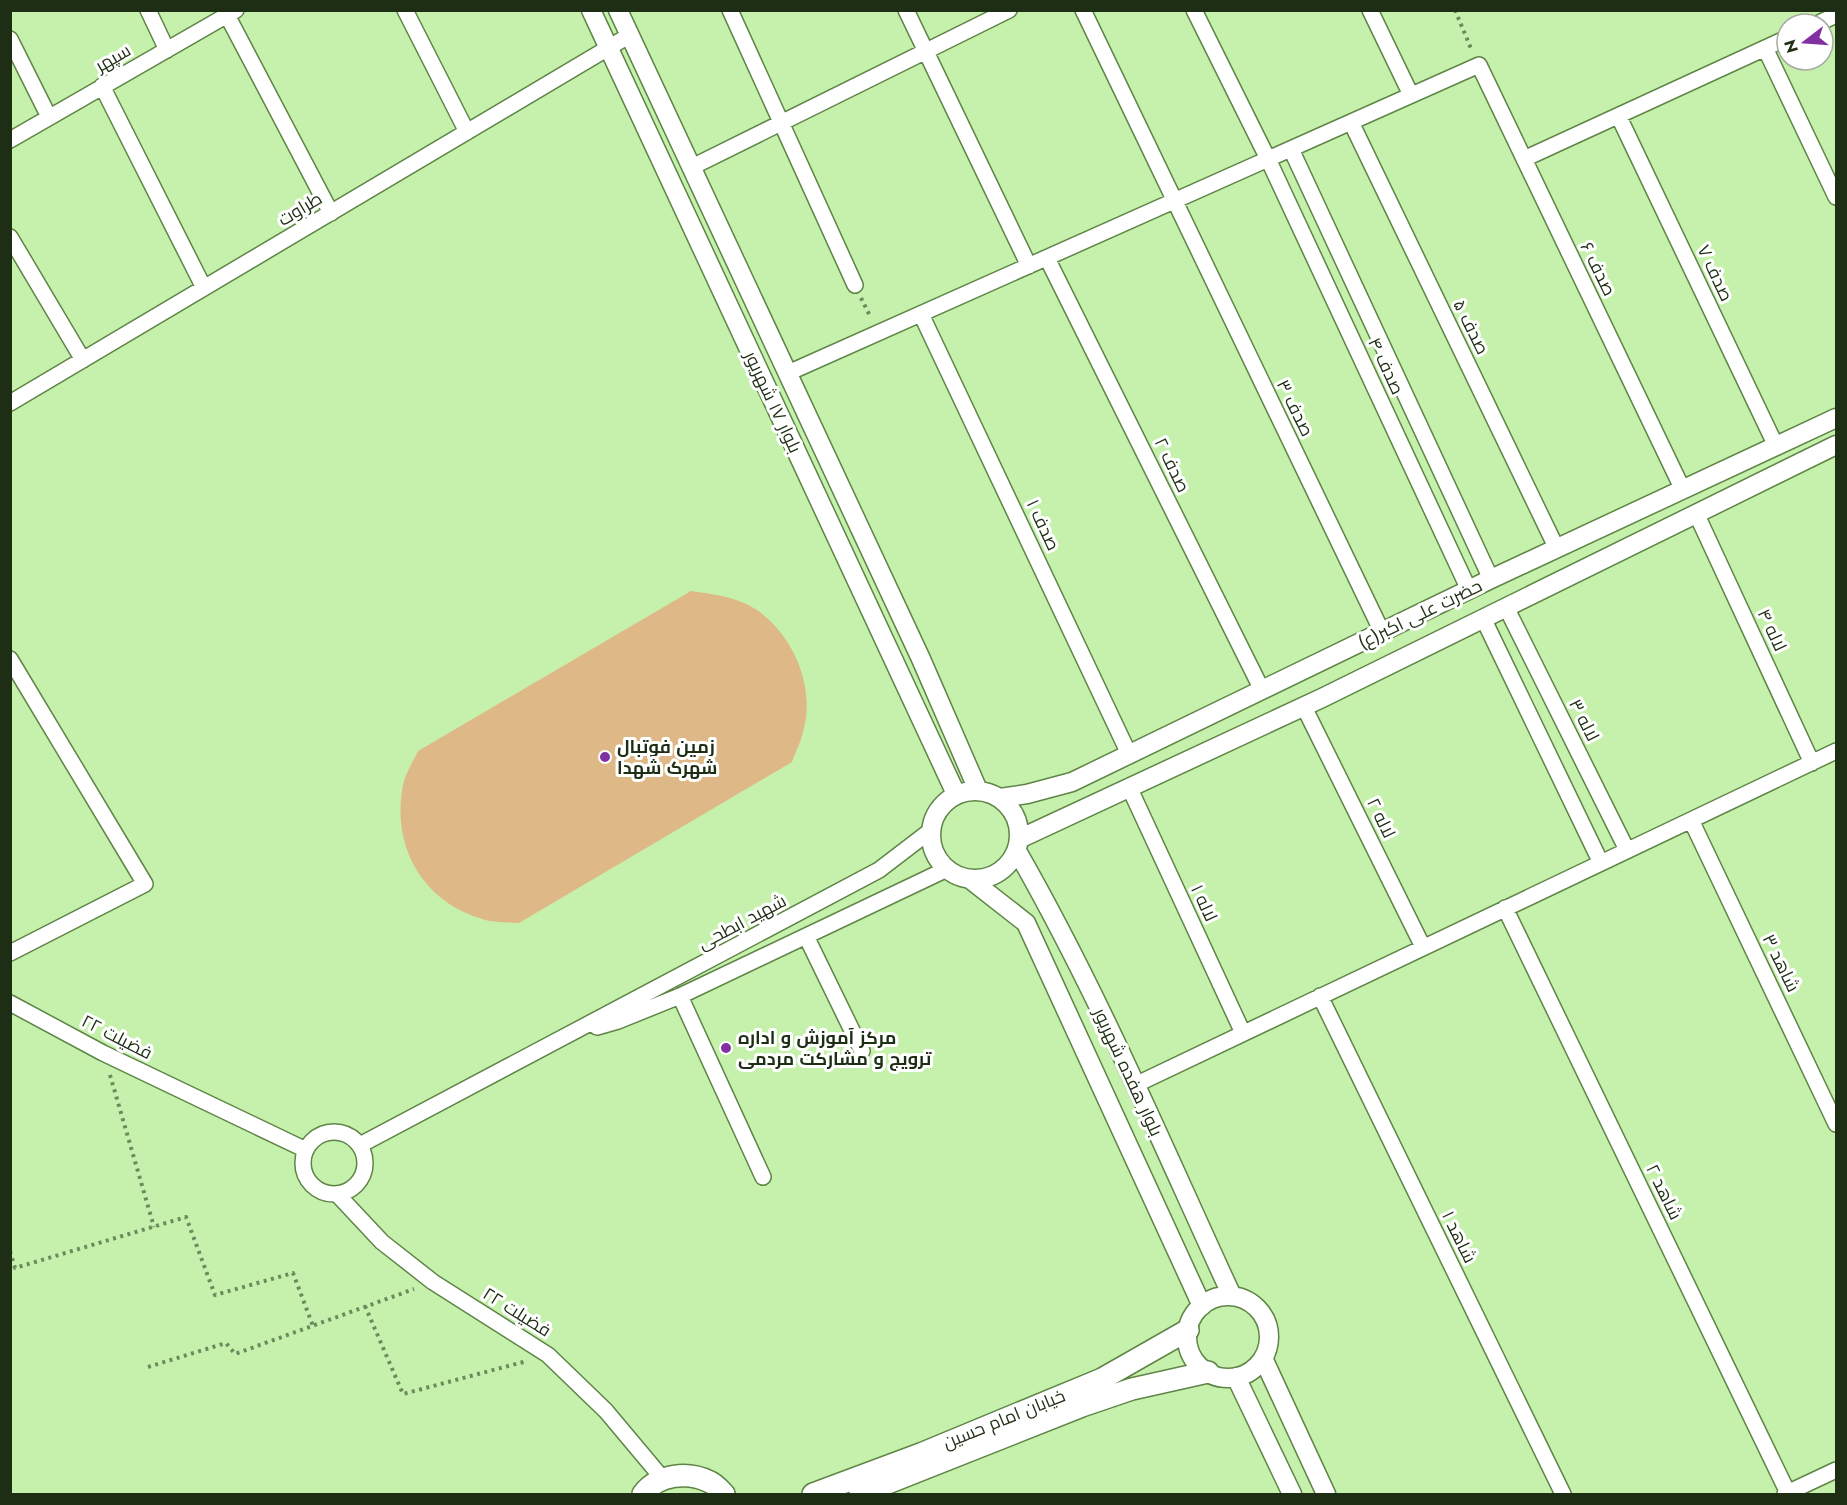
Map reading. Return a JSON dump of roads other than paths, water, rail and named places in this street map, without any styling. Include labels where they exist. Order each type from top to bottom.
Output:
[{"type":"main road","name":"خیابان امام حسین","points":[[813,1494],[923,1453],[1102,1380],[1188,1330]]},
{"type":"main road","name":"خیابان امام حسین","points":[[860,1494],[1082,1406],[1132,1389],[1208,1372]]},
{"type":"main road","points":[[643,1494],[663,1479],[688,1475],[711,1482],[724,1494]]},
{"type":"street","points":[[148,10],[167,50]]},
{"type":"street","points":[[405,10],[467,132]]},
{"type":"street","name":"بلوار ۱۷ شهریور","points":[[591,10],[956,794]]},
{"type":"street","name":"بلوار ۱۷ شهریور","points":[[618,10],[921,659],[978,790]]},
{"type":"street","points":[[730,10],[855,285]]},
{"type":"street","points":[[906,10],[1029,266]]},
{"type":"street","points":[[692,167],[1010,10]]},
{"type":"street","name":"صدف ۳","points":[[1083,10],[1382,633]]},
{"type":"street","name":"صدف ۴","points":[[1194,10],[1268,159],[1469,590]]},
{"type":"street","points":[[788,373],[1411,95],[1370,10]]},
{"type":"street","points":[[232,13],[331,213]]},
{"type":"street","name":"سپهر","points":[[10,140],[232,13]]},
{"type":"street","name":"طراوت","points":[[10,403],[630,34]]},
{"type":"street","points":[[10,39],[49,117]]},
{"type":"street","points":[[1524,159],[1775,43]]},
{"type":"street","points":[[1765,48],[1836,197]]},
{"type":"street","name":"صدف ۶","points":[[1411,95],[1479,65],[1683,490]]},
{"type":"street","points":[[102,87],[204,288]]},
{"type":"street","name":"صدف ۷","points":[[1619,117],[1776,446]]},
{"type":"street","name":"صدف ۵","points":[[1351,122],[1557,549]]},
{"type":"street","name":"صدف ۴","points":[[1291,149],[1491,579]]},
{"type":"street","points":[[10,237],[83,360]]},
{"type":"street","name":"صدف ۲","points":[[1047,258],[1262,690]]},
{"type":"street","name":"صدف ۱","points":[[921,314],[1129,754]]},
{"type":"street","name":"حضرت علی اکبر(ع)","points":[[1000,798],[1027,794],[1072,782],[1491,579],[1836,418]]},
{"type":"street","name":"حضرت علی اکبر(ع)","points":[[1018,845],[1836,445]]},
{"type":"street","name":"لاله ۴","points":[[1696,513],[1812,763]]},
{"type":"street","points":[[1491,579],[1506,607]]},
{"type":"street","points":[[1469,590],[1601,863]]},
{"type":"street","name":"لاله ۳","points":[[1506,607],[1627,850]]},
{"type":"street","points":[[10,659],[145,884],[10,953]]},
{"type":"street","name":"لاله ۲","points":[[1304,707],[1423,947]]},
{"type":"street","points":[[1163,738],[1177,767]]},
{"type":"street","points":[[1135,1085],[1836,751]]},
{"type":"street","name":"لاله ۱","points":[[1130,789],[1244,1033]]},
{"type":"street","points":[[978,790],[1000,798],[1015,816],[1018,845],[1006,867],[990,877],[971,880],[949,872],[934,854],[930,831],[938,809],[956,794],[978,790]]},
{"type":"street","name":"شاهد ۳","points":[[1691,820],[1836,1124]]},
{"type":"street","name":"شهید ابطحی","points":[[360,1145],[879,870],[930,831]]},
{"type":"street","name":"بلوار هفده شهریور","points":[[1018,845],[1135,1085],[1232,1296]]},
{"type":"street","name":"شهید ابطحی","points":[[566,1037],[618,1021],[680,996],[947,869]]},
{"type":"street","name":"بلوار هفده شهریور","points":[[971,880],[1026,923],[1202,1305]]},
{"type":"street","name":"شاهد ۲","points":[[1505,908],[1787,1494]]},
{"type":"street","points":[[806,936],[862,1051]]},
{"type":"street","points":[[680,996],[763,1177]]},
{"type":"street","name":"شاهد ۱","points":[[1320,996],[1563,1494]]},
{"type":"street","name":"فضیلت ۲۲","points":[[10,1003],[104,1053],[306,1150]]},
{"type":"street","points":[[332,1131],[347,1134],[360,1145],[366,1160],[363,1176],[353,1189],[337,1194],[321,1192],[308,1181],[303,1166],[306,1150],[316,1137],[332,1131]]},
{"type":"street","name":"فضیلت ۲۲","points":[[337,1194],[382,1242],[433,1282],[548,1355],[606,1411],[663,1479]]},
{"type":"street","points":[[1232,1296],[1254,1305],[1264,1318],[1269,1343],[1263,1358],[1249,1372],[1236,1377],[1221,1377],[1208,1372],[1193,1357],[1188,1344],[1188,1330],[1193,1317],[1202,1305],[1219,1297],[1232,1296]]},
{"type":"street","points":[[1263,1358],[1326,1494]]},
{"type":"street","points":[[1236,1377],[1292,1494]]},
{"type":"street","points":[[1787,1494],[1836,1470]]},
{"type":"place","name":"زمین فوتبال شهرک شهدا","points":[[605,757]]},
{"type":"place","name":"مرکز آموزش و اداره ترویج و مشارکت مردمی","points":[[726,1048]]}]
